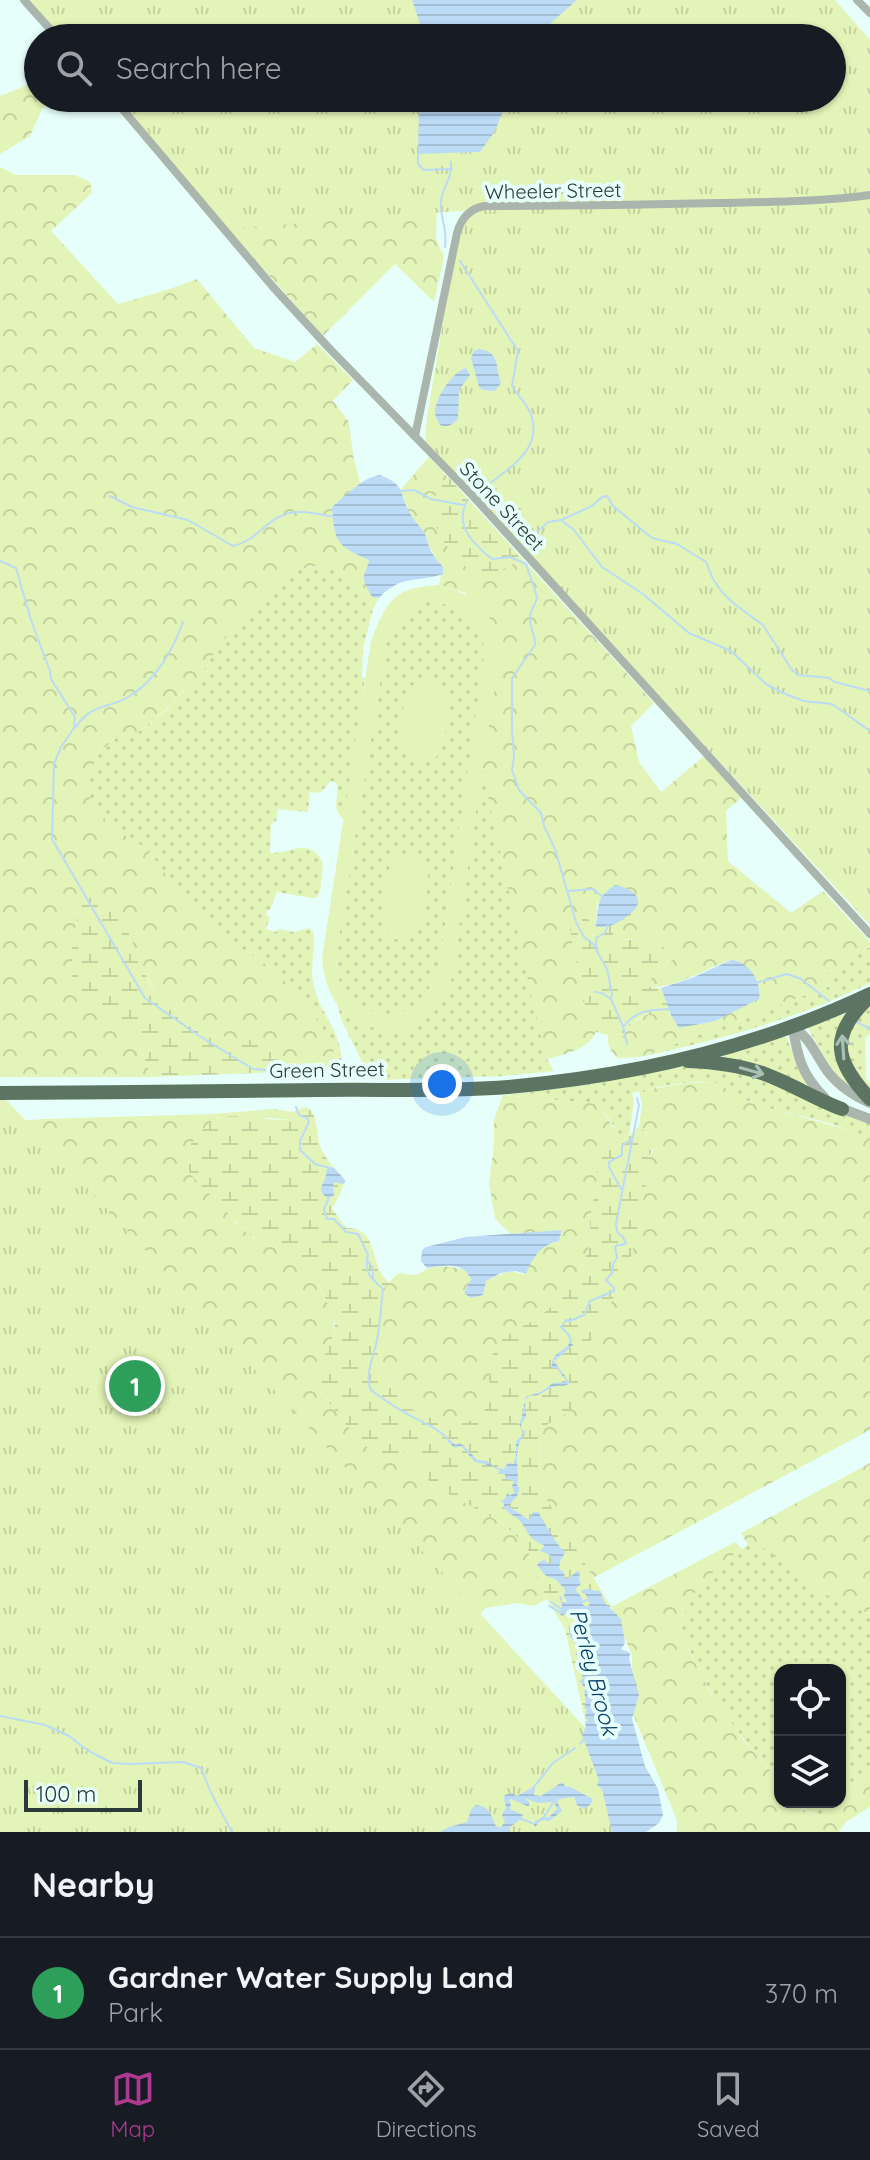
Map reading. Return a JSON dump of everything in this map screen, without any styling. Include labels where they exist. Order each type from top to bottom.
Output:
[{"type":"highway","name":"Green Street","points":[[0,1093],[471,1089],[578,1078],[675,1060],[729,1046],[870,995]]},
{"type":"highway","points":[[870,995],[847,1022],[840,1044],[847,1068],[870,1101]]},
{"type":"highway","points":[[675,1060],[754,1071],[842,1109]]},
{"type":"street","points":[[24,0],[45,24]]},
{"type":"street","points":[[857,0],[870,13]]},
{"type":"street","name":"Stone Street","points":[[125,112],[273,287],[513,539],[870,934]]},
{"type":"street","name":"Wheeler Street","points":[[415,436],[457,233],[463,219],[476,208],[762,202],[870,195]]},
{"type":"street","points":[[792,1025],[808,1039],[837,1082],[856,1096],[870,1101]]},
{"type":"street","points":[[792,1025],[799,1061],[807,1077],[825,1098],[842,1109],[870,1119]]},
{"type":"green space","points":[[23,0],[835,0],[870,40],[870,925],[425,442],[458,232],[473,210],[224,229],[121,112],[846,112],[846,24],[44,24]]},
{"type":"green space","points":[[24,87],[24,112],[41,112],[30,136],[0,154],[0,96]]},
{"type":"green space","points":[[150,131],[437,198],[436,239],[444,257],[434,302],[395,264],[323,336],[234,236]]},
{"type":"green space","points":[[0,167],[16,175],[75,175],[90,182],[92,193],[51,231],[118,304],[197,279],[254,348],[295,362],[317,344],[353,380],[333,401],[349,422],[360,483],[332,507],[339,541],[350,551],[369,560],[372,597],[379,598],[373,609],[355,584],[338,568],[314,566],[299,570],[241,621],[218,646],[202,673],[162,713],[140,731],[119,736],[100,751],[86,779],[90,798],[110,826],[147,849],[195,913],[210,927],[270,967],[291,987],[322,1026],[337,1067],[298,1072],[256,1042],[194,1029],[169,1002],[156,995],[115,910],[79,897],[72,943],[72,986],[116,1020],[131,1036],[143,1055],[150,1077],[0,1077]]},
{"type":"green space","points":[[429,457],[654,703],[631,726],[639,762],[661,792],[704,756],[741,798],[726,811],[728,861],[791,913],[823,891],[870,942],[870,947],[825,975],[830,986],[640,1057],[618,1058],[610,1048],[608,1035],[624,1034],[638,1019],[659,1012],[671,1016],[679,1028],[731,960],[680,981],[648,987],[646,983],[671,961],[671,955],[632,939],[618,940],[614,937],[612,926],[635,911],[597,903],[596,927],[586,917],[573,948],[584,990],[585,1008],[596,1032],[582,1047],[547,1059],[482,768],[501,644],[465,593],[439,585],[443,567],[435,560],[426,535],[409,513],[401,489]]},
{"type":"green space","points":[[448,477],[519,555],[517,562],[495,572],[481,574],[465,566],[449,549],[437,529],[432,511],[435,497]]},
{"type":"green space","points":[[314,566],[338,568],[355,584],[373,609],[363,648],[362,677],[365,678],[344,820],[336,806],[336,783],[331,781],[320,793],[310,792],[308,812],[278,809],[276,821],[271,824],[270,853],[306,848],[318,855],[323,863],[320,892],[316,898],[311,898],[277,892],[270,910],[267,910],[266,915],[270,917],[266,929],[294,932],[310,928],[313,932],[313,982],[338,1041],[342,1064],[337,1067],[333,1050],[270,967],[210,927],[195,913],[147,849],[110,826],[90,798],[86,779],[100,751],[119,736],[140,731],[163,713],[202,673],[218,646],[241,621],[299,570]]},
{"type":"green space","points":[[439,585],[479,604],[491,620],[501,644],[451,981],[445,999],[421,1023],[403,1031],[392,1031],[362,1023],[345,1012],[329,989],[322,958],[371,641],[382,615],[394,599],[401,593]],"holes":[[[428,601],[461,609],[475,620],[485,652],[439,968],[418,1002],[408,1009],[385,1014],[359,1004],[345,990],[337,973],[337,949],[387,639],[408,611]]]},
{"type":"green space","points":[[428,601],[461,609],[475,620],[485,652],[439,968],[418,1002],[397,1013],[385,1014],[359,1004],[345,990],[337,973],[337,949],[387,639],[403,615]]},
{"type":"green space","points":[[423,680],[441,686],[449,702],[441,751],[433,759],[423,761],[415,760],[406,753],[401,735],[406,694]]},
{"type":"green space","points":[[482,768],[547,1059],[554,1071],[502,1076],[372,1078],[342,1021],[337,1004],[353,1019],[392,1031],[411,1029],[426,1019],[445,999],[451,981]]},
{"type":"green space","points":[[408,854],[420,858],[426,868],[426,906],[415,936],[398,940],[384,928],[384,895],[392,862]]},
{"type":"green space","points":[[90,882],[103,892],[122,919],[156,995],[169,1002],[194,1029],[263,1045],[298,1072],[150,1077],[143,1055],[131,1036],[116,1020],[72,986],[72,943],[79,897]]},
{"type":"green space","points":[[615,885],[637,897],[638,906],[628,917],[612,926],[614,937],[619,940],[655,939],[671,955],[672,960],[646,983],[648,987],[661,988],[671,1015],[657,1013],[644,1016],[624,1034],[608,1035],[596,1032],[589,1022],[570,929],[578,915],[586,917],[596,927],[601,898]]},
{"type":"green space","points":[[870,947],[870,983],[757,1027],[640,1057],[830,986],[825,975]]},
{"type":"green space","points":[[870,1005],[870,1034],[865,1039],[866,1078],[870,1091],[848,1056],[846,1041],[854,1016]]},
{"type":"green space","points":[[843,1014],[841,1023],[853,1090],[832,1069],[808,1027]]},
{"type":"green space","points":[[784,1036],[811,1089],[723,1058],[723,1055]]},
{"type":"green space","points":[[685,1066],[755,1074],[870,1123],[870,1142],[831,1124],[752,1103],[713,1083],[682,1083],[632,1093],[634,1101],[629,1136],[619,1134],[599,1104],[503,1095],[586,1085]]},
{"type":"green space","points":[[687,1083],[717,1083],[751,1103],[845,1129],[862,1135],[870,1142],[870,1430],[593,1578],[545,1497],[541,1478],[540,1432],[548,1422],[561,1417],[583,1377],[569,1364],[595,1336],[596,1327],[610,1305],[643,1200],[647,1160],[653,1151],[656,1134],[645,1132],[639,1126],[642,1104],[639,1091]]},
{"type":"green space","points":[[0,1093],[592,1735],[616,1832],[0,1832]]},
{"type":"green space","points":[[503,1095],[599,1104],[619,1134],[603,1152],[590,1222],[591,1242],[579,1274],[563,1297],[539,1317],[499,1340],[493,1397],[484,1411],[471,1421],[442,1422],[410,1410],[383,1374],[377,1340],[383,1289],[398,1273],[414,1275],[430,1268],[452,1267],[467,1271],[470,1281],[465,1289],[471,1298],[483,1295],[486,1281],[509,1272],[523,1275],[537,1253],[559,1241],[562,1231],[511,1234],[495,1219],[489,1183],[494,1120]]},
{"type":"green space","points":[[306,1107],[313,1115],[323,1152],[345,1180],[332,1208],[346,1228],[357,1229],[369,1240],[378,1267],[389,1283],[383,1289],[377,1340],[383,1374],[410,1410],[442,1422],[471,1421],[484,1411],[493,1397],[489,1378],[492,1356],[499,1340],[539,1317],[563,1297],[579,1274],[591,1242],[590,1222],[603,1152],[619,1134],[629,1136],[639,1126],[645,1132],[656,1134],[658,1139],[647,1160],[645,1191],[632,1254],[610,1305],[596,1327],[595,1336],[569,1364],[583,1377],[579,1394],[567,1413],[540,1432],[541,1478],[545,1497],[611,1607],[593,1612],[565,1598],[580,1612],[606,1716],[586,1725],[565,1629],[534,1571],[527,1547],[504,1524],[432,1485],[407,1450],[399,1459],[383,1458],[350,1430],[326,1396],[318,1378],[333,1335],[335,1318],[316,1280],[296,1257],[246,1232],[190,1174],[187,1160],[189,1147],[212,1121],[236,1116],[289,1120],[293,1112]]},
{"type":"green space","points":[[274,1109],[293,1112],[289,1120],[216,1118],[234,1221],[254,1238],[304,1262],[312,1272],[335,1318],[326,1399],[377,1456],[407,1450],[432,1485],[504,1524],[517,1535],[527,1547],[547,1599],[534,1606],[517,1603],[486,1608],[479,1616],[0,1832],[0,1122]]},
{"type":"green space","points":[[870,1463],[870,1614],[836,1601],[759,1545],[748,1545],[741,1533]]},
{"type":"green space","points":[[735,1542],[742,1549],[725,1561],[690,1599],[681,1624],[691,1655],[711,1694],[746,1743],[774,1775],[774,1808],[802,1808],[820,1817],[836,1808],[846,1808],[846,1795],[870,1766],[870,1807],[846,1822],[839,1832],[677,1832],[677,1820],[633,1714],[632,1655],[611,1607]]},
{"type":"green space","points":[[748,1545],[759,1545],[836,1601],[870,1614],[870,1766],[846,1795],[846,1664],[774,1664],[774,1775],[739,1732],[703,1679],[681,1622],[690,1599],[717,1569]]},
{"type":"green space","points":[[803,1808],[836,1808],[820,1817]]},
{"type":"water","points":[[412,0],[577,0],[550,24],[420,24]]},
{"type":"water","points":[[419,112],[502,112],[495,131],[480,152],[418,154]]},
{"type":"water","points":[[479,349],[491,353],[496,362],[501,383],[495,391],[479,387],[471,358],[474,351]]},
{"type":"water","points":[[466,368],[470,375],[459,390],[458,419],[450,425],[440,425],[435,412],[438,399],[450,380]]},
{"type":"water","points":[[380,475],[401,490],[406,506],[443,567],[443,574],[394,585],[379,598],[372,597],[364,581],[369,560],[350,551],[339,541],[332,507],[360,483]]},
{"type":"water","points":[[615,885],[634,893],[637,906],[616,924],[596,927],[601,899]]},
{"type":"water","points":[[731,960],[749,968],[756,979],[759,999],[715,1021],[679,1028],[661,988]]},
{"type":"water","points":[[331,1167],[345,1183],[335,1182],[334,1195],[328,1199],[321,1189],[327,1169]]},
{"type":"water","points":[[562,1230],[559,1241],[547,1245],[538,1253],[526,1274],[516,1271],[501,1273],[486,1281],[483,1295],[471,1298],[464,1293],[471,1279],[463,1269],[452,1266],[427,1268],[421,1261],[422,1250],[426,1247],[466,1237]]},
{"type":"water","points":[[570,1339],[573,1345],[554,1361],[570,1383],[539,1394],[530,1395],[541,1392],[553,1383],[567,1382],[557,1368],[552,1368],[552,1364],[556,1355],[568,1346]]},
{"type":"water","points":[[525,1401],[526,1416],[521,1425],[522,1430],[526,1431],[517,1454],[517,1485],[520,1488],[508,1506],[529,1520],[533,1512],[538,1512],[565,1552],[559,1569],[564,1572],[565,1579],[580,1572],[581,1584],[575,1589],[583,1605],[587,1607],[590,1604],[581,1591],[600,1591],[605,1603],[621,1619],[625,1643],[621,1649],[630,1653],[639,1695],[632,1719],[645,1766],[658,1789],[663,1815],[659,1823],[646,1832],[612,1832],[602,1789],[597,1785],[599,1780],[582,1735],[588,1720],[585,1717],[584,1691],[588,1688],[580,1681],[584,1677],[581,1672],[588,1664],[581,1665],[576,1654],[585,1640],[575,1629],[574,1624],[579,1622],[574,1612],[567,1617],[568,1612],[562,1616],[560,1614],[562,1605],[559,1596],[562,1602],[567,1602],[565,1589],[537,1565],[544,1560],[552,1565],[550,1555],[540,1551],[544,1545],[532,1538],[500,1501],[505,1499],[508,1491],[509,1496],[514,1493],[514,1481],[505,1479],[505,1474],[498,1474],[499,1470],[475,1462],[461,1446],[455,1448],[446,1437],[456,1445],[464,1446],[477,1460],[504,1469],[508,1463],[513,1464],[516,1457],[516,1442],[523,1434],[519,1424]]},
{"type":"water","points":[[562,1782],[591,1798],[590,1805],[584,1809],[577,1805],[574,1797],[559,1799],[557,1802],[562,1811],[549,1821],[541,1820],[535,1827],[533,1823],[544,1816],[548,1818],[557,1809],[554,1802],[538,1803],[524,1798],[529,1802],[527,1806],[511,1799],[510,1809],[523,1815],[509,1828],[509,1832],[440,1832],[467,1822],[476,1805],[488,1810],[500,1828],[505,1822],[502,1815],[506,1807],[505,1795],[512,1793],[517,1796],[535,1786],[534,1795],[541,1796]]},
{"type":"waterway","points":[[418,154],[418,164],[424,170],[452,169]]},
{"type":"waterway","name":"Perley Brook","points":[[445,247],[441,200],[451,172],[451,162]]},
{"type":"waterway","name":"Perley Brook","points":[[460,261],[518,351],[512,386],[530,412],[533,425],[528,448],[511,467],[481,490]]},
{"type":"waterway","points":[[400,491],[414,490],[431,499],[463,505]]},
{"type":"waterway","points":[[110,496],[132,507],[188,520],[233,546],[248,540],[276,518],[289,513],[335,517]]},
{"type":"waterway","points":[[561,520],[607,496],[613,506],[652,538],[677,544],[706,562],[722,592],[763,625],[798,675],[829,678],[870,691]]},
{"type":"waterway","name":"Perley Brook","points":[[467,501],[464,526],[472,540],[492,559],[510,557],[526,564],[537,597],[530,617],[535,645],[512,678],[512,770],[519,790],[541,813],[576,922],[607,969],[611,999],[627,1044]]},
{"type":"waterway","points":[[523,545],[548,522],[561,520],[574,530],[602,567],[643,594],[689,633],[731,651],[766,684],[804,701],[832,704],[870,731]]},
{"type":"waterway","points":[[0,561],[16,568],[51,679],[75,717],[74,728],[54,764],[52,839],[145,998],[253,1069],[290,1072]]},
{"type":"waterway","points":[[75,728],[94,710],[128,697],[147,683],[168,654],[183,622]]},
{"type":"waterway","points":[[568,891],[593,889],[603,897]]},
{"type":"waterway","points":[[596,948],[596,938],[605,933],[608,925]]},
{"type":"waterway","points":[[756,983],[787,974],[801,979],[829,1001]]},
{"type":"waterway","points":[[595,992],[611,999]]},
{"type":"waterway","points":[[623,1027],[639,1014],[671,1009]]},
{"type":"waterway","points":[[857,1022],[870,1029]]},
{"type":"waterway","name":"Perley Brook","points":[[571,1340],[561,1327],[566,1320],[584,1315],[590,1301],[614,1291],[606,1280],[613,1272],[617,1258],[615,1247],[626,1243],[617,1232],[616,1224],[639,1105],[637,1098]]},
{"type":"waterway","points":[[296,1107],[299,1115],[309,1122],[300,1141],[300,1150],[315,1164],[330,1168]]},
{"type":"waterway","points":[[621,1189],[609,1162],[622,1155],[622,1146],[632,1138]]},
{"type":"waterway","points":[[328,1200],[324,1209],[327,1219],[334,1219],[346,1232],[358,1234],[368,1255],[369,1274],[383,1289],[378,1334],[369,1372],[371,1390],[447,1438]]},
{"type":"waterway","points":[[367,1260],[373,1268],[373,1279]]},
{"type":"waterway","name":"Perley Brook","points":[[555,1359],[566,1350]]},
{"type":"waterway","points":[[582,1602],[587,1600]]},
{"type":"waterway","points":[[551,1602],[561,1609]]},
{"type":"waterway","points":[[549,1606],[560,1612]]},
{"type":"waterway","points":[[576,1637],[577,1631]]},
{"type":"waterway","points":[[570,1632],[580,1647]]},
{"type":"waterway","points":[[0,1716],[45,1725],[112,1763],[183,1762],[201,1768],[232,1832]]},
{"type":"waterway","points":[[580,1744],[584,1739]]},
{"type":"waterway","points":[[533,1788],[553,1763],[575,1748]]},
{"type":"waterway","points":[[542,1820],[554,1801]]},
{"type":"waterway","points":[[519,1818],[532,1823]]},
{"type":"place","name":"Gardner Water Supply Land","points":[[135,1386]]}]
